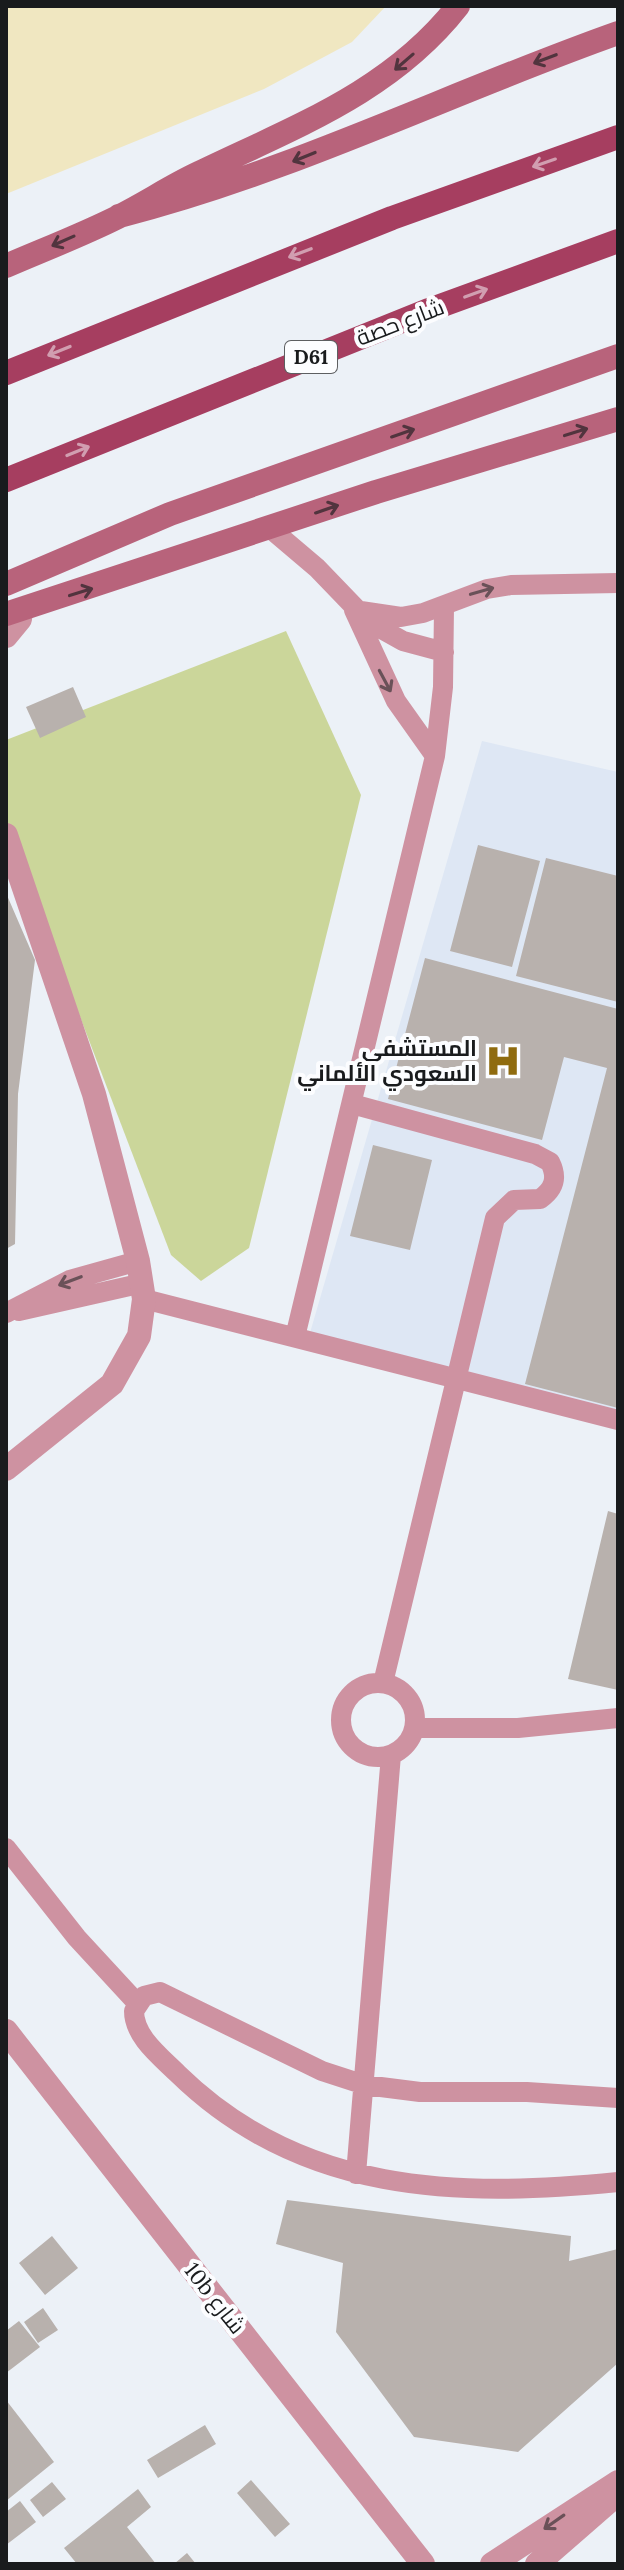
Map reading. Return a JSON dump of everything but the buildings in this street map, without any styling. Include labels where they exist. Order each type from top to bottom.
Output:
[{"type":"main road","points":[[6,266],[119,216],[170,187],[355,98],[400,67],[440,29],[458,6]]},
{"type":"main road","points":[[119,216],[264,173],[542,60],[618,33]]},
{"type":"main road","points":[[6,373],[365,228],[618,137]]},
{"type":"main road","name":"شارع حصة","points":[[6,480],[401,321],[618,241]]},
{"type":"main road","points":[[6,584],[170,514],[618,356]]},
{"type":"main road","points":[[557,380],[618,366]]},
{"type":"main road","points":[[13,612],[376,492],[618,419]]},
{"type":"street","points":[[6,636],[20,619],[13,612]]},
{"type":"street","points":[[6,835],[94,1094],[142,1281],[136,1344],[112,1384],[6,1469]]},
{"type":"street","name":"10b شارع","points":[[6,2031],[423,2564]]},
{"type":"street","points":[[492,2564],[618,2482]]},
{"type":"street","points":[[537,2564],[618,2492]]},
{"type":"lane","points":[[271,529],[317,568],[354,610],[394,637],[444,652]]},
{"type":"lane","points":[[354,610],[401,617],[444,607],[464,597],[511,585],[618,583]]},
{"type":"lane","points":[[295,1337],[435,756],[444,652],[444,607]]},
{"type":"lane","points":[[354,610],[396,701],[435,756]]},
{"type":"lane","points":[[352,1104],[535,1154],[550,1162],[554,1170],[553,1187],[547,1194],[540,1199],[514,1200],[495,1218],[383,1683]]},
{"type":"lane","points":[[7,1313],[70,1280],[142,1281],[295,1337],[618,1420]]},
{"type":"lane","points":[[383,1683],[404,1694],[412,1704],[414,1728],[410,1740],[391,1755],[379,1758],[356,1750],[347,1741],[341,1718],[350,1695],[359,1688],[383,1683]]},
{"type":"lane","points":[[414,1728],[518,1728],[618,1718]]},
{"type":"lane","points":[[356,2174],[391,1755]]},
{"type":"lane","points":[[6,1848],[77,1938],[137,2003]]},
{"type":"lane","points":[[618,2098],[527,2092],[420,2092],[365,2085],[322,2071],[169,1995],[152,1993],[137,2003],[134,2020],[142,2037],[196,2092],[223,2113],[281,2149],[356,2174],[432,2185],[525,2188],[618,2182]]},
{"type":"shaded area","name":"المستشفى السعودي الألماني","points":[[482,741],[618,772],[618,1428],[305,1350]]},
{"type":"green space","points":[[286,631],[361,795],[249,1248],[201,1281],[171,1255],[6,823],[6,740]]},
{"type":"sand","points":[[6,6],[386,6],[352,42],[264,89],[6,194]]},
{"type":"place","name":"المستشفى السعودي الألماني","points":[[503,1061]]}]
